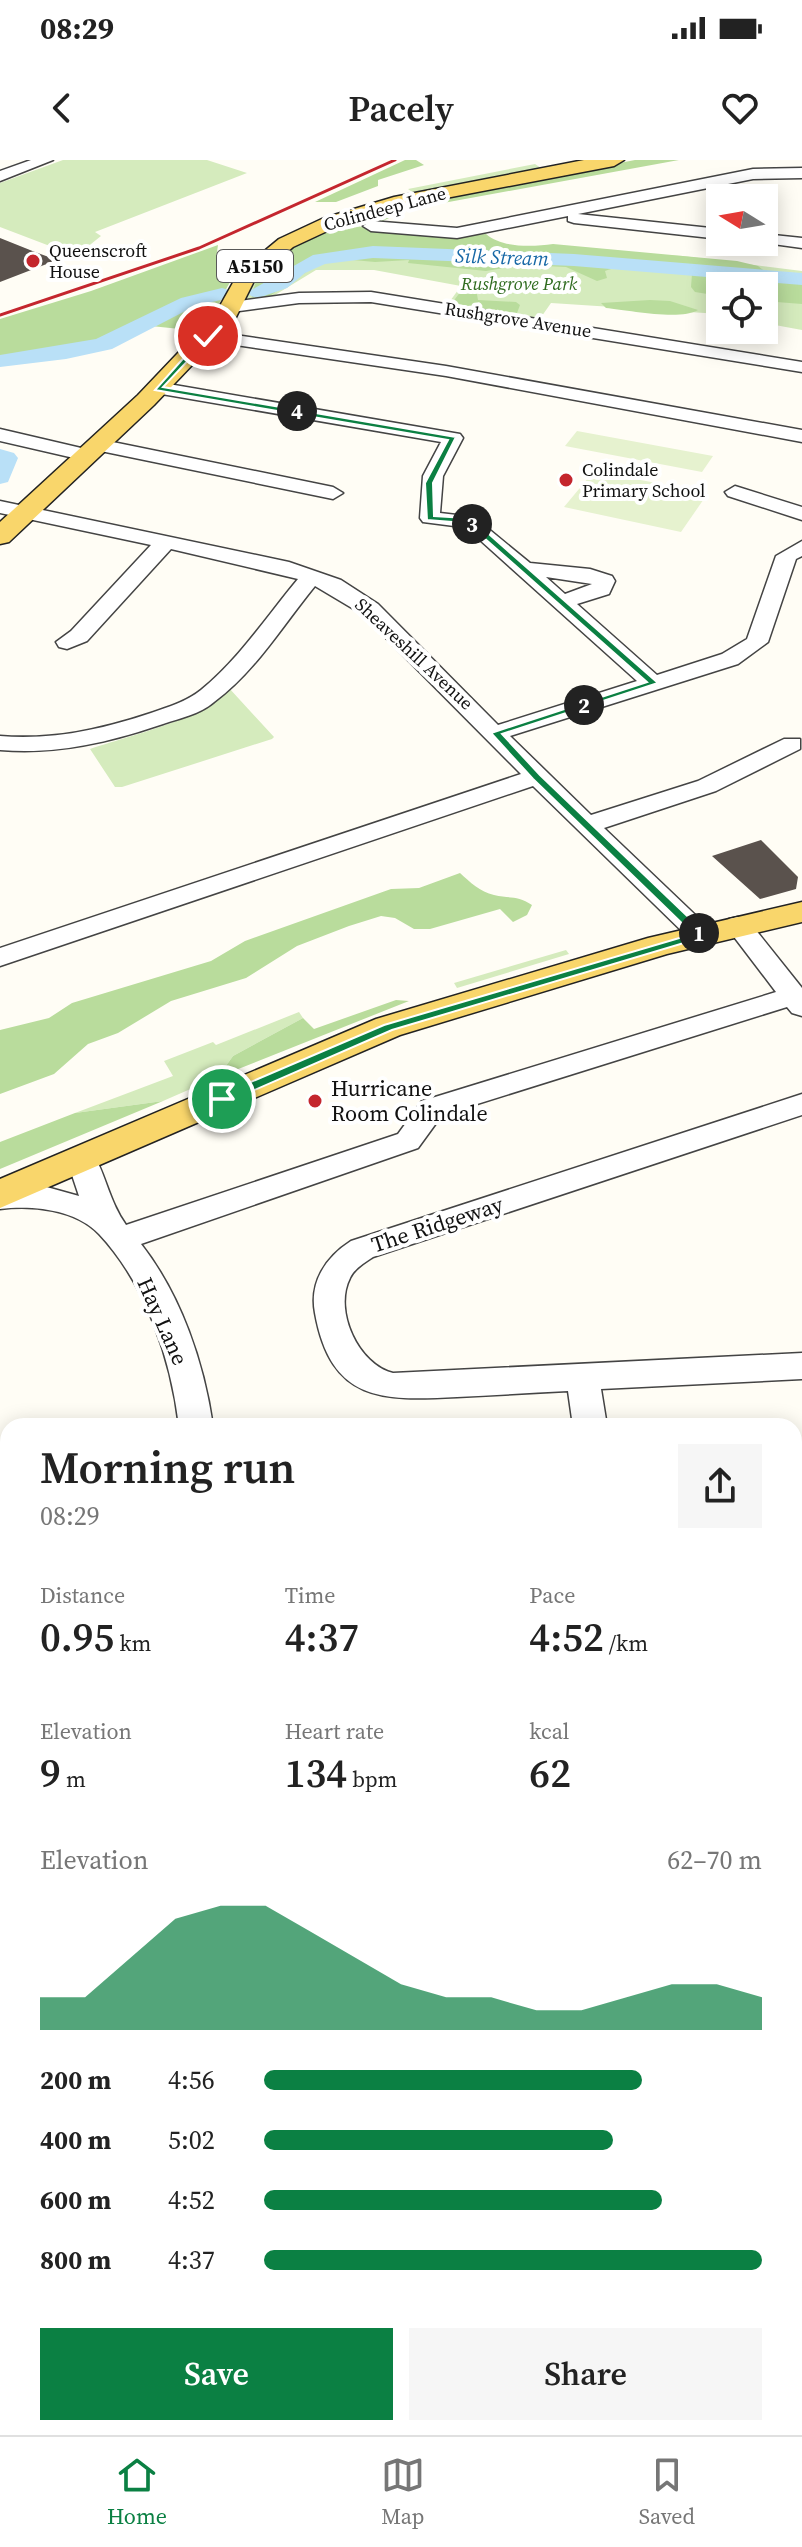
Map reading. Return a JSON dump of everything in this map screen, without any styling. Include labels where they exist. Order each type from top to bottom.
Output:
[{"type":"main road","name":"Colindeep Lane","points":[[0,536],[93,450],[208,336],[232,307],[242,280],[260,262],[295,238],[337,220],[414,198],[613,160]]},
{"type":"main road","points":[[0,1196],[388,1027],[701,935],[802,912]]},
{"type":"street","points":[[0,176],[45,160]]},
{"type":"street","points":[[582,214],[753,174],[802,173]]},
{"type":"street","points":[[337,220],[449,234],[543,215],[582,214],[706,232]]},
{"type":"street","points":[[778,240],[802,243]]},
{"type":"street","name":"Rushgrove Avenue","points":[[232,307],[299,298],[371,297],[802,367]]},
{"type":"street","points":[[208,336],[431,368],[802,436]]},
{"type":"street","points":[[157,388],[453,438],[429,483],[430,518],[467,521],[478,528],[653,683]]},
{"type":"street","points":[[0,435],[333,493]]},
{"type":"street","points":[[735,492],[802,514]]},
{"type":"street","name":"Sheaveshill Avenue","points":[[0,507],[289,568],[352,596],[370,609],[537,777],[701,935]]},
{"type":"street","points":[[67,642],[79,636],[166,542]]},
{"type":"street","points":[[496,733],[730,659],[757,642],[787,556],[802,547]]},
{"type":"street","points":[[526,569],[590,575],[604,581],[601,589],[563,602]]},
{"type":"street","points":[[0,743],[47,746],[82,741],[190,707],[207,697],[227,678],[312,576]]},
{"type":"street","points":[[587,825],[707,786],[792,744]]},
{"type":"street","points":[[0,957],[61,935],[86,916],[117,901],[147,895],[182,894],[537,777]]},
{"type":"street","points":[[115,1232],[408,1141],[421,1130],[432,1108],[797,1002],[738,925]]},
{"type":"street","name":"The Ridgeway","points":[[802,1104],[362,1249],[343,1263],[329,1284],[327,1304],[343,1349],[358,1371],[373,1380],[398,1387],[802,1366]]},
{"type":"street","name":"Hay Lane","points":[[82,1160],[93,1194],[115,1232],[137,1261],[181,1353],[194,1400],[195,1418]]},
{"type":"street","name":"Hay Lane","points":[[0,1196],[32,1194],[49,1197],[82,1208],[115,1232]]},
{"type":"street","points":[[582,1378],[589,1418]]},
{"type":"green space","points":[[63,160],[207,160],[247,173],[95,232],[101,236],[76,256],[0,227],[0,183]]},
{"type":"green space","points":[[405,160],[416,160],[424,165],[378,180],[378,186],[336,202],[315,202]]},
{"type":"green space","points":[[635,160],[679,160],[405,210],[381,222],[366,218],[375,210]]},
{"type":"green space","points":[[535,164],[544,170],[415,194],[408,189]]},
{"type":"green space","points":[[339,224],[434,237],[486,234],[500,242],[518,245],[553,244],[737,261],[758,266],[766,272],[706,272],[706,294],[695,292],[691,287],[692,274],[648,266],[615,268],[605,271],[607,278],[597,281],[566,267],[521,265],[486,271],[408,263],[409,260],[375,262],[342,259],[317,265],[265,299],[252,297],[263,270],[273,259],[312,235]]},
{"type":"green space","name":"Rushgrove Park","points":[[340,224],[437,236],[481,246],[683,256],[802,271],[802,330],[778,326],[778,272],[706,272],[706,313],[551,303],[537,323],[445,308],[461,286],[374,270],[316,270],[275,295],[278,301],[232,307],[240,281]]},
{"type":"green space","points":[[218,245],[216,259],[239,270],[213,315],[199,331],[151,326],[122,343],[0,364],[0,319],[91,291]]},
{"type":"green space","points":[[778,275],[802,277],[802,304],[778,302]]},
{"type":"green space","points":[[464,287],[476,289],[478,300],[516,302],[520,305],[517,313],[449,307]]},
{"type":"green space","points":[[670,301],[698,310],[679,315],[654,314],[606,308],[601,303]]},
{"type":"green space","points":[[577,431],[713,456],[702,472],[565,446]]},
{"type":"green space","points":[[594,471],[708,493],[681,532],[564,507]]},
{"type":"green space","points":[[229,688],[274,737],[272,739],[122,787],[115,787],[90,749],[184,717],[218,699]]},
{"type":"green space","points":[[460,873],[484,892],[518,898],[532,905],[527,915],[513,922],[500,909],[430,929],[414,929],[395,918],[381,916],[349,926],[297,946],[246,978],[171,1001],[118,1033],[88,1044],[54,1074],[0,1094],[0,1030],[49,1018],[72,1003],[211,961],[245,941],[391,889],[419,888]]},
{"type":"green space","points":[[566,950],[569,954],[457,988],[454,983]]},
{"type":"green space","points":[[396,1000],[409,1001],[218,1077],[233,1056],[303,1018],[314,1029]]},
{"type":"green space","points":[[299,1012],[303,1018],[233,1056],[218,1077],[163,1101],[75,1113],[173,1076],[164,1061],[213,1042],[216,1045]]},
{"type":"green space","points":[[163,1101],[0,1169],[0,1142],[75,1113]]},
{"type":"building","points":[[0,238],[35,252],[57,260],[0,282]]},
{"type":"building","points":[[761,840],[798,877],[796,889],[760,899],[712,856]]},
{"type":"waterway","name":"Silk Stream","points":[[258,292],[280,284],[298,269],[320,259],[373,252],[574,260],[802,279]]},
{"type":"waterway","name":"Silk Stream","points":[[0,361],[104,344],[188,302],[222,294]]},
{"type":"waterway","name":"Silk Stream","points":[[0,456],[6,458],[0,477]]},
{"type":"railway","points":[[0,315],[199,248],[395,160]]},
{"type":"place","name":"Queenscroft House","points":[[33,261]]},
{"type":"place","name":"Colindale Primary School","points":[[566,480]]},
{"type":"place","name":"Hurricane Room Colindale","points":[[315,1101]]},
{"type":"route","points":[[208,336],[157,388],[453,438],[436,464],[429,483],[430,518],[467,521],[478,528],[653,683],[496,733],[624,863],[701,935],[388,1027],[222,1099]]}]
